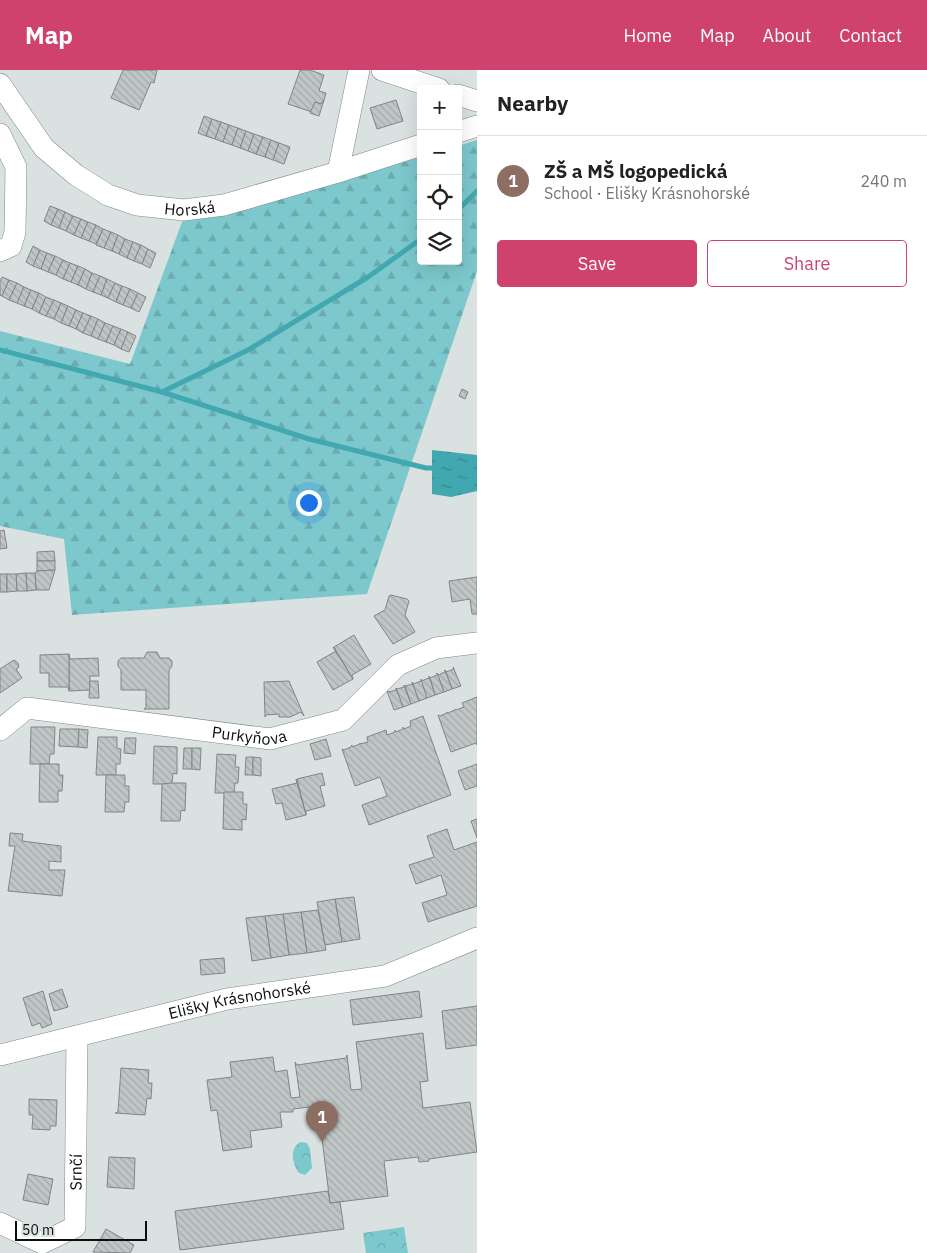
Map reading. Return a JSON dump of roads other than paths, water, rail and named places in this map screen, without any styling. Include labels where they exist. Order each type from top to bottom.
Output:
[{"type":"street","points":[[338,172],[359,70]]},
{"type":"street","points":[[382,70],[428,85]]},
{"type":"street","name":"Horská","points":[[0,84],[44,148],[76,175],[108,195],[137,205],[184,210],[224,204],[338,172],[417,146]]},
{"type":"street","points":[[462,96],[477,101]]},
{"type":"street","points":[[462,131],[477,126]]},
{"type":"street","points":[[0,134],[16,167],[15,232],[11,246],[0,251]]},
{"type":"street","name":"Purkyňova","points":[[0,730],[27,708],[270,739],[343,720],[398,665],[436,648],[477,643]]},
{"type":"street","name":"Elišky Krásnohorské","points":[[0,1055],[227,1000],[385,976],[477,938]]},
{"type":"street","name":"Srnčí","points":[[0,1223],[42,1242],[75,1227],[77,1036]]},
{"type":"water","points":[[432,450],[477,455],[477,491],[451,497],[432,494]]},
{"type":"waterway","points":[[462,206],[477,191]]},
{"type":"waterway","points":[[162,392],[248,350],[368,277],[417,242]]},
{"type":"waterway","points":[[0,350],[162,392],[309,439],[426,468],[437,468]]},
{"type":"place","name":"ZŠ a MŠ logopedická","points":[[322,1142]]}]
